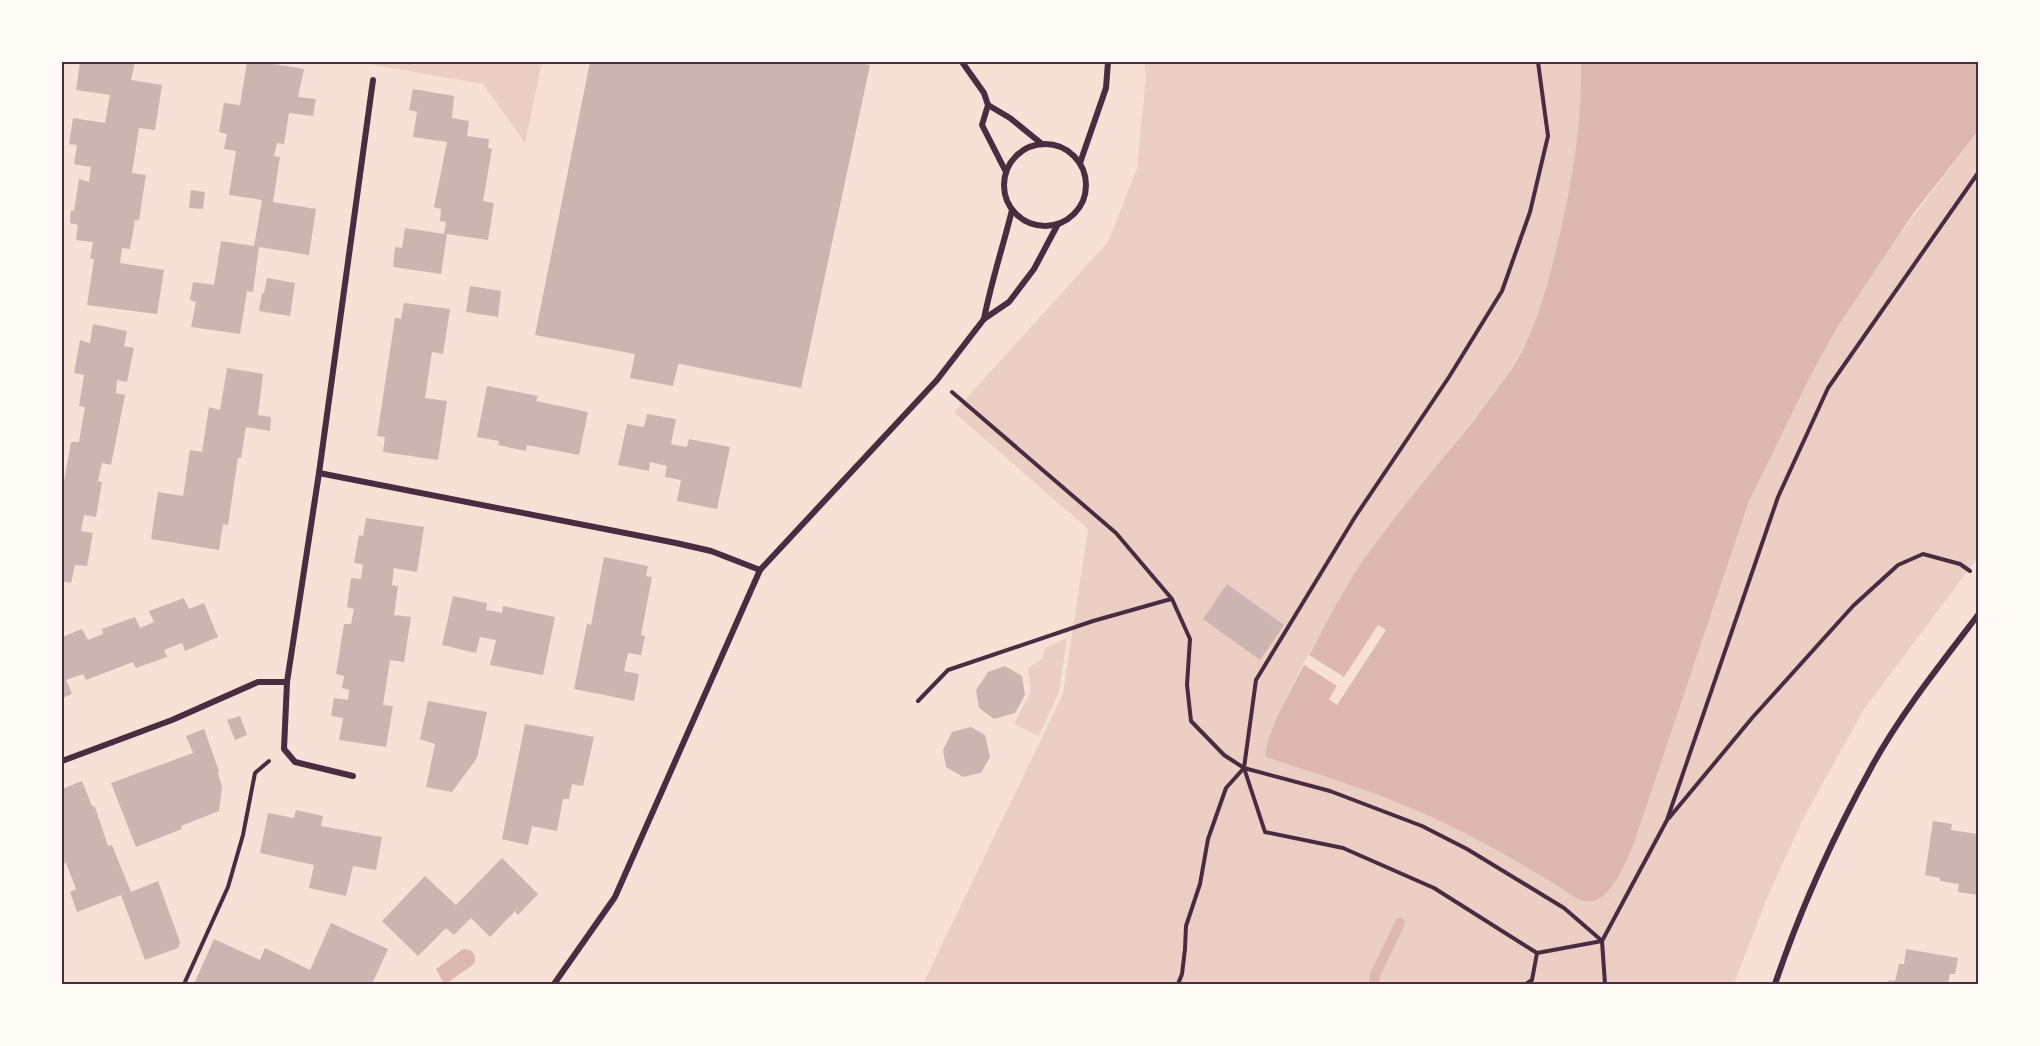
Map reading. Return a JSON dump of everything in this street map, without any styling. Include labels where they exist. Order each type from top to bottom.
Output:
[{"type":"street","points":[[962,62],[984,93],[988,105],[982,125],[1006,172]]},
{"type":"street","points":[[1080,163],[1106,88],[1108,62]]},
{"type":"street","points":[[353,776],[295,762],[284,749],[287,682],[319,473],[373,80]]},
{"type":"street","points":[[988,105],[1010,118],[1042,144]]},
{"type":"street","points":[[1042,144],[1056,146],[1070,153],[1080,163],[1086,181],[1085,196],[1079,209],[1071,217],[1058,224],[1032,225],[1012,210],[1006,200],[1004,180],[1006,172],[1012,160],[1028,147],[1042,144]]},
{"type":"street","points":[[984,319],[989,291],[1002,252],[1012,210]]},
{"type":"street","points":[[554,984],[615,897],[760,570],[937,380],[984,319],[1009,302],[1034,269],[1058,224]]},
{"type":"street","points":[[319,473],[676,543],[711,551],[760,570]]},
{"type":"street","points":[[1775,984],[1806,901],[1871,767],[1914,702],[1978,615]]},
{"type":"street","points":[[62,761],[172,720],[258,681],[287,682]]},
{"type":"path","points":[[1538,62],[1548,136],[1530,212],[1502,291],[1449,377],[1355,517],[1256,680],[1244,768],[1265,832],[1343,848],[1434,888],[1537,953],[1602,941]]},
{"type":"path","points":[[1605,984],[1602,941],[1667,820],[1778,497],[1828,388],[1978,173]]},
{"type":"path","points":[[937,380],[1116,533],[1172,599],[1190,639],[1187,686],[1191,721],[1224,756],[1244,768],[1330,791],[1422,826],[1467,849],[1564,908],[1602,941]]},
{"type":"path","points":[[1667,820],[1752,718],[1853,606],[1898,565],[1923,554],[1960,564],[1970,572]]},
{"type":"path","points":[[918,701],[948,670],[1094,621],[1172,599]]},
{"type":"path","points":[[183,984],[228,887],[243,835],[255,773],[284,749]]},
{"type":"path","points":[[1178,984],[1182,974],[1186,926],[1200,884],[1208,839],[1226,788],[1244,768]]},
{"type":"path","points":[[1526,984],[1531,982],[1537,953]]},
{"type":"shaded area","points":[[357,62],[542,62],[525,143],[483,84]]},
{"type":"shaded area","points":[[1144,62],[1581,62],[1582,98],[1571,185],[1549,281],[1528,339],[1503,382],[1374,545],[1354,575],[1303,664],[1269,734],[1345,783],[1450,825],[1509,856],[1579,900],[1592,902],[1600,897],[1633,846],[1749,501],[1811,375],[1838,326],[1900,234],[1978,131],[1978,557],[1864,709],[1804,817],[1765,903],[1734,984],[923,984],[1063,694],[1088,529],[954,412],[1108,242],[1137,168],[1146,76]]},
{"type":"shaded area","points":[[1581,62],[1978,62],[1978,131],[1913,214],[1838,326],[1811,375],[1749,501],[1633,846],[1613,885],[1601,898],[1594,901],[1579,900],[1493,848],[1448,824],[1368,791],[1266,757],[1268,739],[1276,719],[1342,594],[1363,560],[1499,387],[1528,339],[1548,282],[1568,193],[1576,150]]},
{"type":"shaded area","points":[[1067,638],[1059,692],[1039,736],[1014,724],[1031,691],[1028,668],[1042,659],[1045,648]]},
{"type":"shaded area","points":[[463,949],[473,953],[474,964],[447,983],[443,982],[436,969]]},
{"type":"pier","points":[[1378,625],[1386,630],[1337,705],[1329,699],[1337,686],[1303,664],[1309,655],[1344,677]]},
{"type":"building","points":[[80,62],[135,62],[131,80],[162,85],[155,130],[139,128],[132,173],[146,175],[139,220],[135,220],[130,249],[122,248],[120,263],[164,270],[157,314],[87,305],[94,259],[90,259],[93,242],[76,240],[78,225],[70,223],[79,179],[89,182],[91,167],[74,164],[77,145],[69,144],[73,118],[105,123],[110,95],[76,90]]},
{"type":"building","points":[[247,62],[262,62],[304,69],[298,97],[316,99],[313,116],[289,113],[284,144],[277,143],[274,156],[280,157],[273,202],[316,209],[309,255],[259,247],[253,292],[247,291],[240,334],[191,327],[196,302],[190,300],[193,282],[214,285],[221,241],[254,246],[262,200],[229,195],[236,151],[224,149],[227,134],[219,132],[224,103],[240,105]]},
{"type":"building","points":[[590,62],[854,62],[870,65],[801,388],[680,364],[673,386],[630,378],[635,354],[535,335]]},
{"type":"building","points":[[413,89],[454,96],[452,118],[469,121],[467,136],[489,139],[488,148],[492,149],[483,201],[494,203],[488,240],[447,234],[441,274],[393,267],[395,247],[402,248],[405,228],[444,234],[446,222],[440,221],[441,209],[434,207],[447,142],[413,137],[417,112],[409,110]]},
{"type":"building","points":[[191,190],[205,192],[203,209],[189,208]]},
{"type":"building","points":[[267,278],[295,283],[290,316],[259,311]]},
{"type":"building","points":[[470,286],[501,291],[498,317],[466,312]]},
{"type":"building","points":[[404,303],[450,309],[443,354],[432,352],[425,398],[447,401],[438,460],[383,452],[385,437],[377,436],[395,318],[401,319]]},
{"type":"building","points":[[93,324],[127,331],[124,346],[134,348],[127,382],[117,380],[116,393],[125,395],[111,465],[102,463],[98,481],[102,482],[96,517],[84,515],[81,531],[93,533],[87,566],[75,565],[71,583],[62,581],[62,492],[71,442],[79,442],[85,407],[79,406],[84,375],[74,373],[80,340],[90,343]]},
{"type":"building","points":[[227,368],[263,374],[258,415],[271,417],[270,431],[246,427],[241,458],[238,458],[228,525],[223,524],[219,550],[151,539],[158,492],[183,496],[190,450],[202,452],[209,407],[220,410]]},
{"type":"building","points":[[487,386],[538,396],[536,401],[588,412],[579,455],[527,445],[526,451],[498,445],[499,441],[477,437]]},
{"type":"building","points":[[647,414],[676,419],[671,444],[687,447],[689,439],[730,447],[717,509],[677,501],[681,480],[665,477],[667,466],[650,462],[649,471],[618,465],[627,424],[644,427]]},
{"type":"building","points":[[366,518],[424,527],[417,572],[394,568],[392,585],[398,586],[394,615],[411,617],[404,662],[390,660],[383,705],[393,706],[386,747],[339,740],[343,718],[331,716],[334,698],[348,700],[349,690],[342,688],[344,676],[336,674],[344,624],[351,624],[354,609],[347,607],[351,578],[361,579],[363,564],[354,563],[359,535],[363,536]]},
{"type":"building","points":[[604,557],[648,566],[646,576],[652,577],[641,635],[645,636],[641,655],[628,653],[624,671],[639,674],[634,701],[574,689],[587,624],[591,625]]},
{"type":"building","points":[[1227,584],[1284,625],[1260,660],[1203,619]]},
{"type":"building","points":[[453,596],[487,603],[486,610],[502,613],[503,606],[555,617],[543,675],[490,665],[496,640],[480,637],[476,653],[442,645]]},
{"type":"building","points":[[184,598],[189,609],[204,603],[218,637],[185,651],[182,643],[164,650],[167,657],[136,668],[133,662],[86,680],[83,674],[66,680],[72,694],[62,698],[62,637],[82,629],[88,640],[103,634],[102,629],[135,617],[140,628],[154,622],[149,611]]},
{"type":"building","points":[[1005,666],[1022,676],[1025,695],[1015,713],[994,719],[979,708],[976,690],[988,672]]},
{"type":"building","points":[[428,701],[487,712],[477,758],[452,792],[426,787],[435,744],[420,739]]},
{"type":"building","points":[[240,716],[247,735],[235,740],[227,720]]},
{"type":"building","points":[[525,724],[594,737],[583,786],[572,784],[569,799],[563,799],[557,831],[532,826],[528,845],[502,839]]},
{"type":"building","points":[[971,727],[985,735],[990,757],[981,773],[963,777],[946,767],[943,750],[952,732]]},
{"type":"building","points":[[204,729],[219,771],[222,787],[219,811],[136,847],[111,783],[193,753],[186,736]]},
{"type":"building","points":[[82,781],[92,806],[95,807],[108,846],[112,845],[131,892],[158,881],[180,942],[178,948],[145,960],[121,895],[77,912],[70,892],[76,889],[66,863],[62,864],[62,789]]},
{"type":"building","points":[[296,810],[323,816],[321,826],[382,837],[376,870],[353,866],[346,896],[309,888],[314,865],[260,853],[268,813],[294,818]]},
{"type":"building","points":[[1933,821],[1952,824],[1951,830],[1978,834],[1978,895],[1958,892],[1959,884],[1940,881],[1940,878],[1925,875]]},
{"type":"building","points":[[502,858],[538,894],[518,915],[515,911],[490,937],[471,918],[454,935],[446,928],[418,956],[382,921],[425,876],[456,905]]},
{"type":"building","points":[[331,923],[388,949],[372,984],[194,984],[214,939],[260,960],[265,948],[310,970]]},
{"type":"building","points":[[1906,949],[1958,958],[1955,974],[1950,974],[1948,984],[1888,984],[1889,980],[1895,981],[1899,964],[1904,964]]},
{"type":"waterway","points":[[1374,984],[1375,975],[1400,923]]}]
